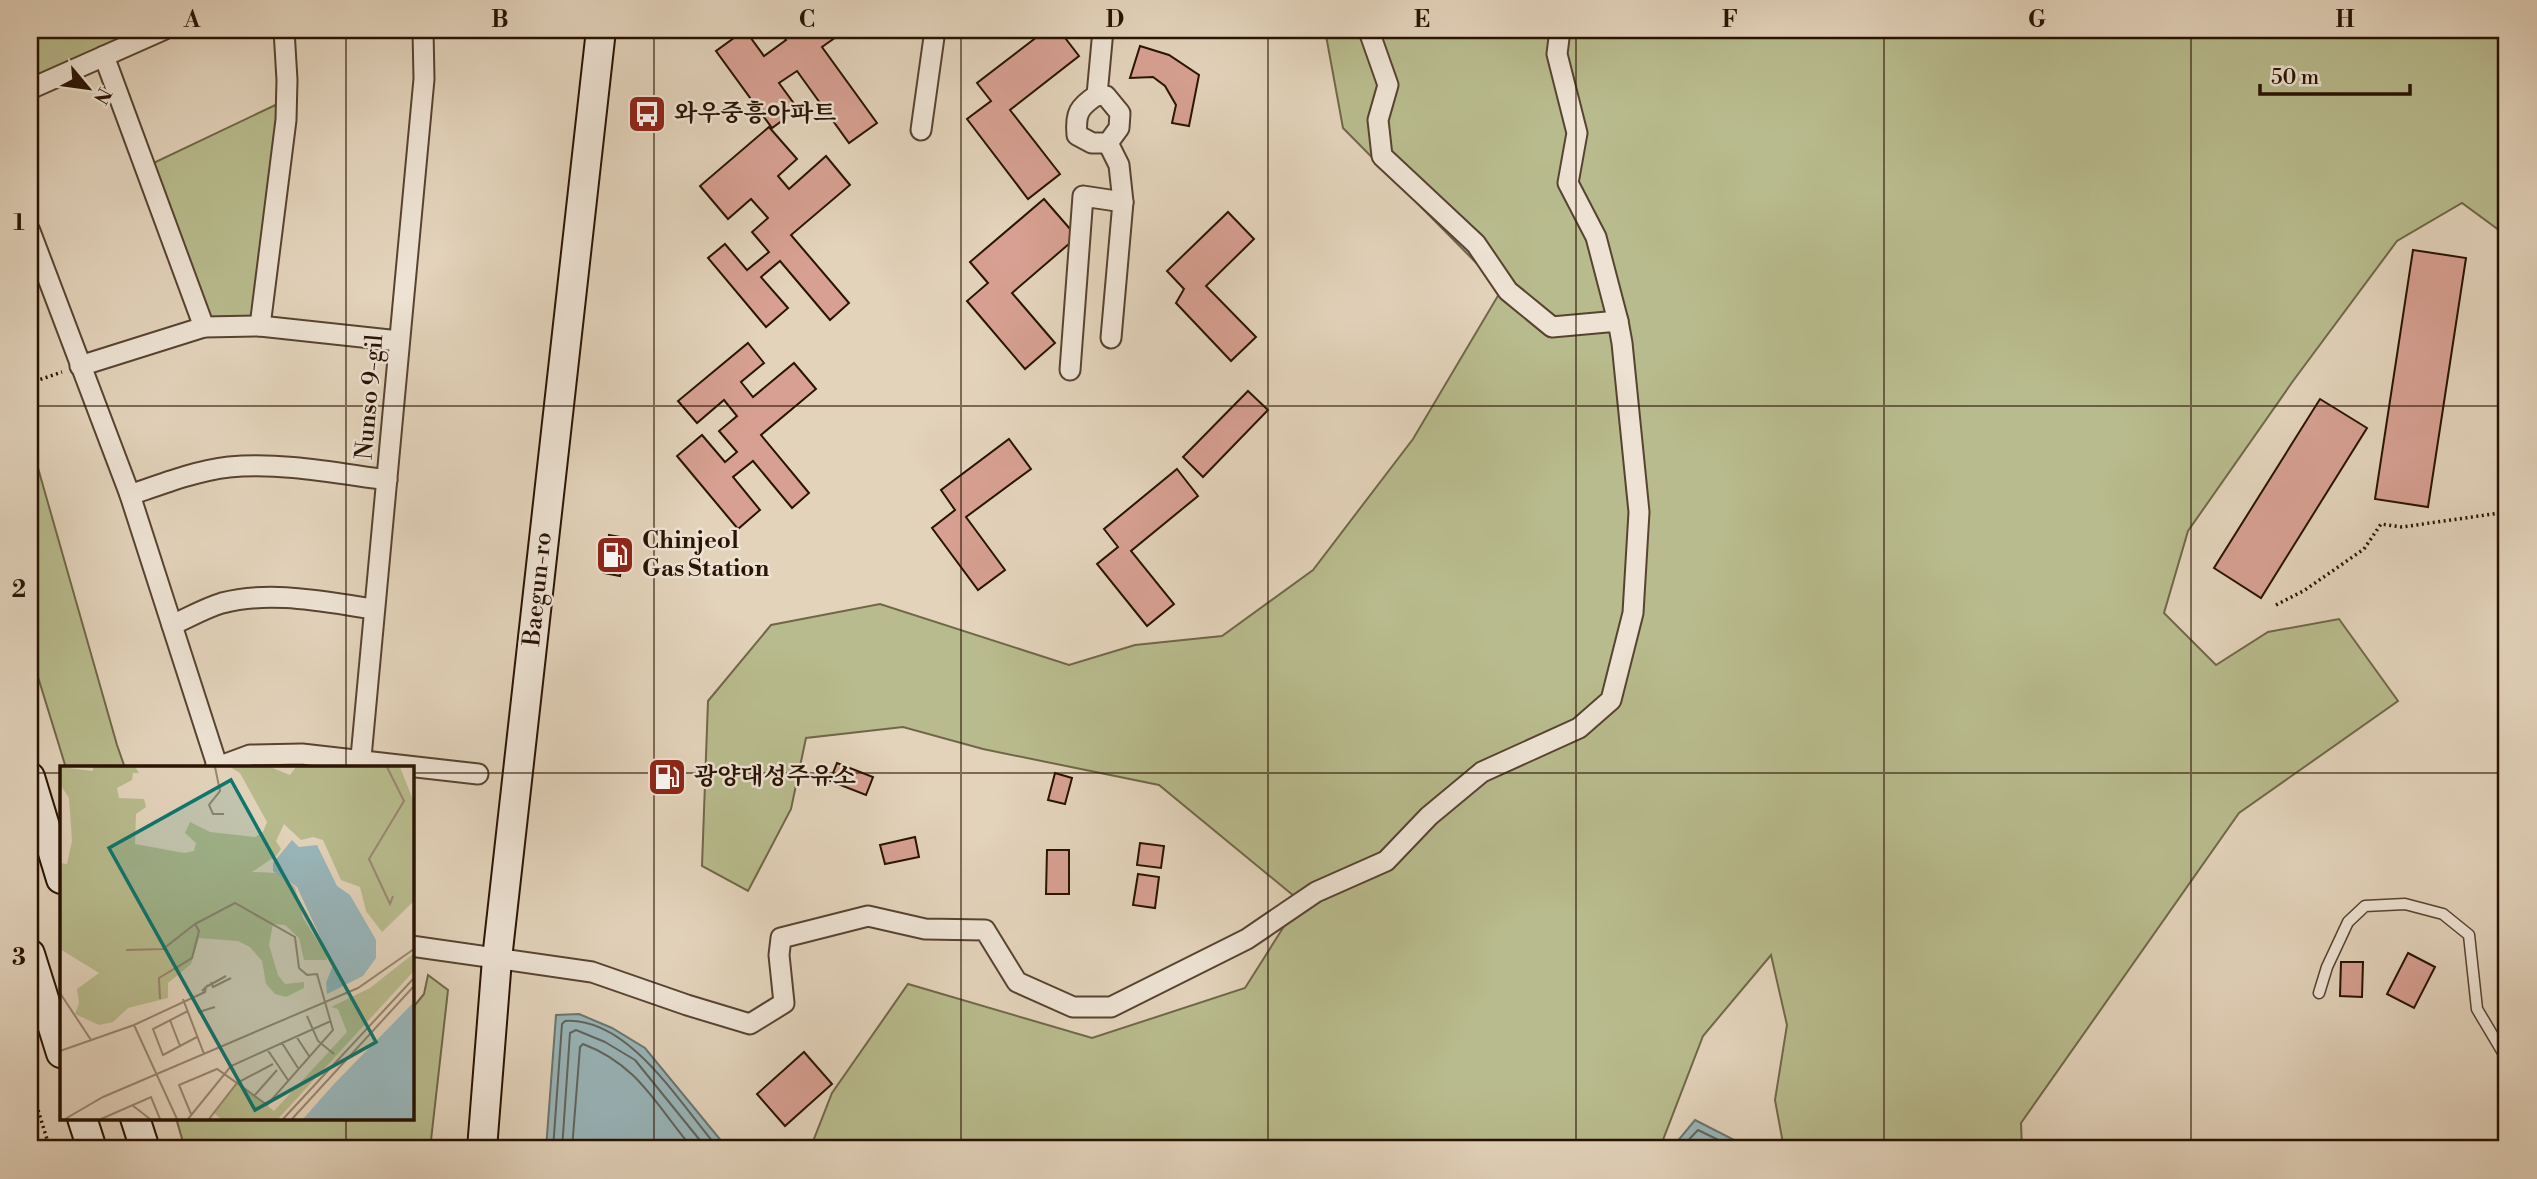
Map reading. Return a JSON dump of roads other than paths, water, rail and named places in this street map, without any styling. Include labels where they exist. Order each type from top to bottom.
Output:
[{"type":"main road","name":"Baegun-ro","points":[[482,1149],[497,959],[601,30]]},
{"type":"main road","points":[[30,777],[60,876]]},
{"type":"main road","points":[[30,954],[60,1050]]},
{"type":"main road","points":[[83,1120],[92,1149]]},
{"type":"main road","points":[[136,1120],[145,1149]]},
{"type":"street","points":[[30,89],[163,30]]},
{"type":"street","points":[[260,326],[286,120],[284,30]]},
{"type":"street","name":"Nunso 9-gil","points":[[360,764],[424,79],[423,30]]},
{"type":"street","points":[[921,130],[935,30]]},
{"type":"street","points":[[1097,95],[1103,30]]},
{"type":"street","points":[[1370,30],[1388,85],[1378,120],[1382,156],[1476,244],[1508,291],[1552,327],[1618,321]]},
{"type":"street","points":[[413,946],[592,972],[750,1024],[784,1003],[779,955],[781,938],[868,916],[925,929],[985,930],[1017,982],[1073,1007],[1111,1007],[1247,940],[1316,892],[1385,861],[1429,816],[1482,772],[1580,728],[1611,700],[1633,613],[1639,512],[1618,321],[1596,237],[1568,183],[1577,133],[1558,54],[1560,30]]},
{"type":"street","points":[[104,56],[204,327]]},
{"type":"street","points":[[1097,95],[1107,96],[1120,113],[1118,128],[1108,143],[1091,143],[1077,135],[1076,118],[1084,103],[1097,95]]},
{"type":"street","points":[[1108,143],[1119,165],[1123,202],[1111,338]]},
{"type":"street","points":[[1070,370],[1083,196],[1123,202]]},
{"type":"street","points":[[30,231],[130,495],[217,766]]},
{"type":"street","points":[[80,366],[204,327],[260,326],[400,341]]},
{"type":"street","points":[[130,495],[189,475],[228,467],[272,465],[387,480]]},
{"type":"street","points":[[172,625],[219,604],[247,598],[277,597],[374,608]]},
{"type":"street","points":[[220,766],[250,755],[274,754],[302,754],[381,766]]},
{"type":"street","points":[[413,769],[478,775]]},
{"type":"lane","points":[[2319,993],[2327,967],[2348,922],[2365,906],[2404,904],[2443,914],[2469,935],[2477,1009],[2502,1051],[2507,1054]]},
{"type":"water","points":[[579,1014],[612,1028],[645,1048],[728,1149],[546,1149],[556,1015]]},
{"type":"water","points":[[1695,1120],[1750,1148],[1750,1149],[1671,1149]]},
{"type":"place","name":"와우중흥아파트","points":[[647,114]]},
{"type":"place","name":"Chinjeol Gas Station","points":[[615,555]]},
{"type":"place","name":"광양대성주유소","points":[[667,777]]}]
